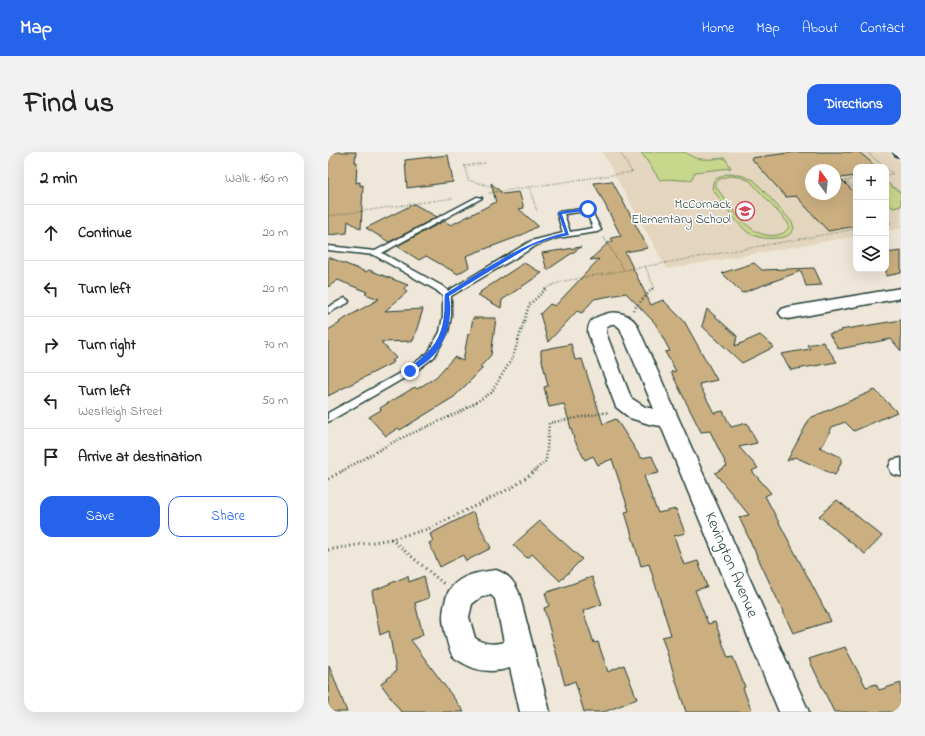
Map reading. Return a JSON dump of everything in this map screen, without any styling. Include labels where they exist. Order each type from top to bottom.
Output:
[{"type":"street","points":[[788,313],[901,293]]},
{"type":"street","points":[[623,320],[613,318],[603,320],[597,325],[597,333],[623,402],[629,409],[655,418],[668,418]]},
{"type":"street","name":"Kevington Avenue","points":[[623,320],[628,325],[794,712]]},
{"type":"street","points":[[520,651],[500,658],[479,657],[463,647],[456,617],[460,597],[476,585],[496,582],[506,593],[535,712]]},
{"type":"lane","points":[[376,253],[479,198]]},
{"type":"lane","points":[[447,295],[530,245],[544,239],[597,230],[588,209],[560,213],[567,234]]},
{"type":"lane","points":[[328,248],[376,253],[439,288],[447,295],[448,303],[444,332],[431,355],[410,371],[328,418]]},
{"type":"lane","points":[[328,310],[345,301]]},
{"type":"path","points":[[488,193],[632,172],[620,152]]},
{"type":"path","points":[[866,152],[880,164]]},
{"type":"path","points":[[485,163],[464,166],[468,180],[490,186],[500,191]]},
{"type":"path","points":[[853,180],[846,181],[853,187]]},
{"type":"path","points":[[529,188],[538,211]]},
{"type":"path","points":[[328,216],[458,197]]},
{"type":"path","points":[[597,230],[601,233],[624,270]]},
{"type":"path","points":[[623,320],[654,287],[645,266]]},
{"type":"path","points":[[328,550],[391,539],[428,529],[513,487],[546,461],[549,423],[629,409]]},
{"type":"path","points":[[391,539],[460,597]]},
{"type":"shaded area","name":"McCornack Elementary School","points":[[602,152],[888,152],[901,162],[901,228],[889,230],[889,164],[853,164],[853,237],[667,269]]},
{"type":"green space","points":[[641,152],[685,152],[699,159],[725,158],[731,168],[695,172],[691,180],[660,180]]},
{"type":"green space","points":[[726,174],[740,175],[754,180],[792,222],[794,228],[793,231],[789,235],[780,238],[766,238],[752,235],[735,219],[712,188],[714,180]],"holes":[[[729,176],[740,177],[750,181],[788,223],[789,226],[784,232],[777,235],[767,235],[749,227],[735,212],[716,187],[716,184],[720,179]]]},
{"type":"green space","points":[[889,184],[901,193],[901,206],[893,208],[889,204]]},
{"type":"building","points":[[328,152],[356,152],[356,183],[360,182],[360,186],[363,185],[361,229],[348,221],[347,233],[328,235]]},
{"type":"building","points":[[796,152],[859,152],[873,164],[853,164],[853,176],[841,178],[841,164],[805,164],[805,200],[841,200],[841,179],[853,191],[853,227],[828,231],[796,196],[786,197],[751,158]]},
{"type":"building","points":[[448,155],[453,182],[407,188],[405,160]]},
{"type":"building","points":[[612,181],[648,248],[625,252],[651,305],[663,300],[684,321],[717,380],[699,384],[714,413],[723,411],[731,427],[747,423],[757,443],[739,447],[758,468],[752,471],[771,493],[765,496],[831,621],[793,633],[739,517],[749,515],[715,473],[727,466],[710,431],[701,432],[671,372],[676,371],[665,352],[670,351],[655,323],[626,293],[594,299],[582,313],[577,311],[548,342],[540,314],[550,304],[555,306],[599,259],[590,260],[609,242],[613,242],[611,238],[621,236],[594,183]]},
{"type":"building","points":[[491,183],[503,194],[519,192],[524,208],[519,209],[538,226],[520,236],[466,256],[469,267],[458,274],[426,256],[419,260],[397,246],[444,221],[451,225],[496,202]]},
{"type":"building","points":[[414,204],[437,217],[389,242],[366,228]]},
{"type":"building","points":[[581,247],[547,270],[542,253]]},
{"type":"building","points":[[901,251],[901,273],[886,276],[886,272],[889,272],[889,253]]},
{"type":"building","points":[[328,257],[366,272],[369,270],[408,285],[404,288],[407,292],[385,311],[423,309],[413,341],[381,342],[396,358],[392,361],[394,362],[328,396],[328,330],[379,299],[365,294],[367,292],[338,280],[328,287]]},
{"type":"building","points":[[524,263],[542,273],[502,300],[501,308],[478,295],[481,293],[480,292]]},
{"type":"building","points":[[754,263],[762,270],[814,268],[822,285],[806,286],[801,271],[742,293],[722,273]]},
{"type":"building","points":[[707,309],[737,336],[735,346],[760,335],[774,347],[742,363],[702,326]]},
{"type":"building","points":[[473,318],[496,318],[491,355],[480,367],[483,368],[454,397],[400,430],[398,428],[386,436],[369,417],[381,410],[380,408],[415,387],[417,389],[436,377],[454,357],[463,361],[468,334],[470,334]]},
{"type":"building","points":[[901,320],[901,351],[891,339],[839,349],[829,334],[842,331],[840,330]]},
{"type":"building","points":[[823,342],[837,362],[791,370],[781,354],[810,349],[807,345]]},
{"type":"building","points":[[571,344],[575,360],[582,359],[603,424],[616,419],[641,458],[652,456],[659,473],[644,476],[655,506],[658,513],[676,509],[685,533],[674,536],[684,565],[698,561],[707,587],[695,590],[708,624],[715,622],[728,658],[733,657],[745,687],[743,688],[752,712],[686,712],[662,637],[671,635],[649,564],[641,566],[625,512],[629,511],[612,459],[598,465],[593,456],[585,460],[574,439],[564,404],[549,407],[544,387],[548,386],[541,350]]},
{"type":"building","points":[[875,390],[897,412],[854,431],[845,422],[832,427],[823,445],[819,447],[841,457],[841,463],[835,475],[795,457],[787,461],[810,418]]},
{"type":"building","points":[[837,500],[882,536],[865,554],[819,516]]},
{"type":"building","points":[[473,512],[491,548],[466,561],[463,555],[440,567],[429,543],[433,541],[430,534]]},
{"type":"building","points":[[540,521],[582,559],[560,581],[532,554],[527,558],[513,545]]},
{"type":"building","points":[[408,576],[409,582],[424,576],[429,598],[415,603],[423,635],[411,640],[464,712],[401,712],[381,684],[396,671],[389,631],[380,635],[372,591]]},
{"type":"building","points":[[592,577],[602,604],[583,611],[594,643],[598,642],[608,672],[624,665],[637,699],[604,712],[584,712],[575,681],[565,685],[544,608],[549,606],[545,593]]},
{"type":"building","points":[[845,647],[866,687],[876,684],[879,690],[901,683],[901,712],[834,712],[809,659]]},
{"type":"building","points":[[329,665],[347,712],[328,712]]},
{"type":"place","name":"McCornack Elementary School","points":[[745,211]]},
{"type":"route","points":[[410,371],[431,355],[442,338],[446,327],[448,303],[447,295],[530,245],[548,238],[567,234],[560,213],[588,209]]}]
